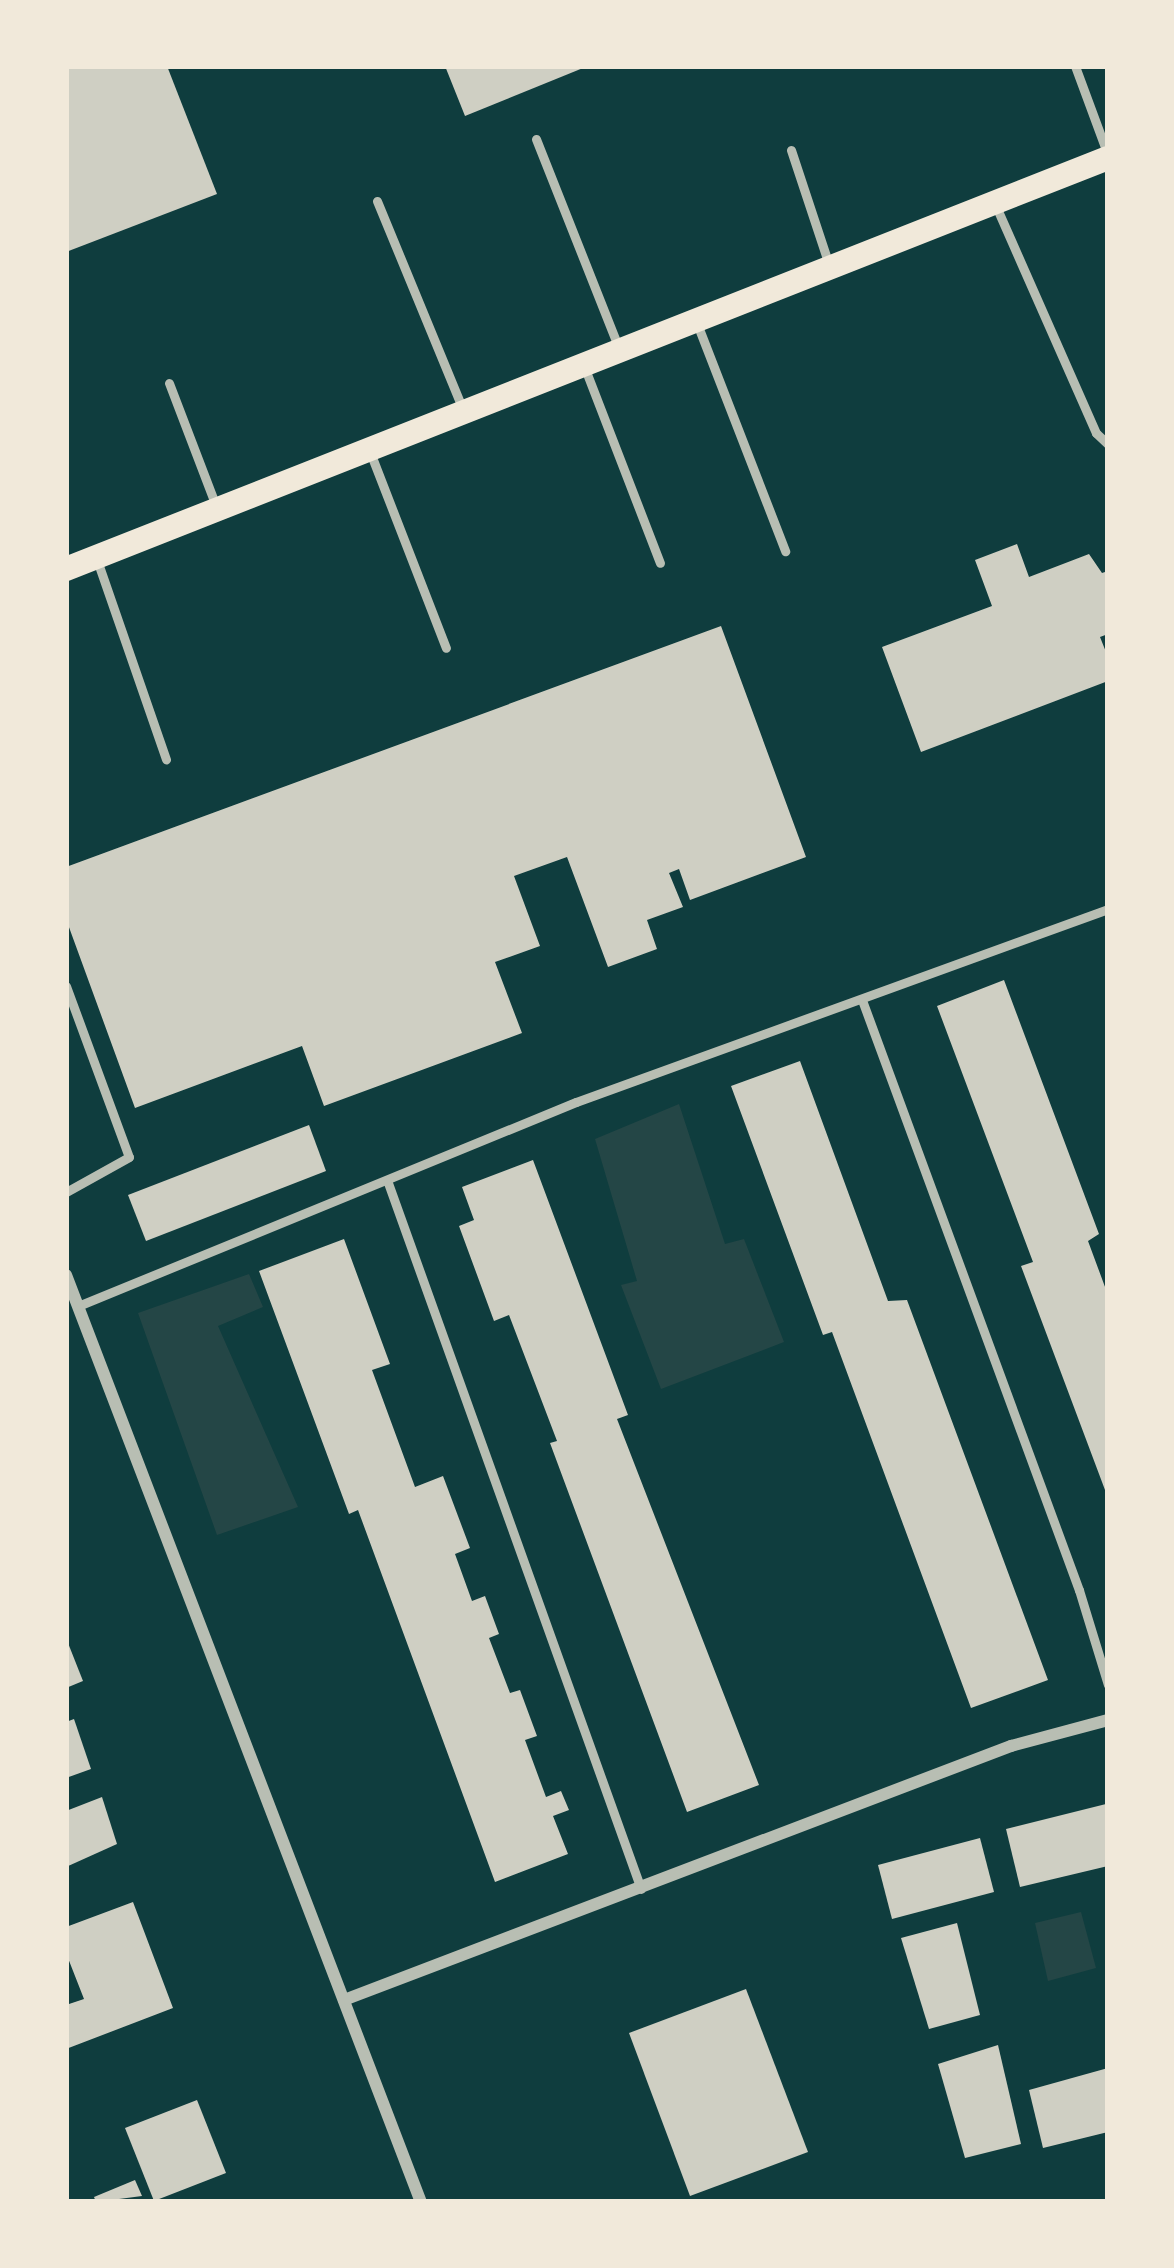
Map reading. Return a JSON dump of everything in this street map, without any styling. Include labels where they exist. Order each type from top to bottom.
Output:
[{"type":"main road","points":[[67,564],[96,557],[831,271],[1108,156]]},
{"type":"street","points":[[66,1275],[422,2202]]},
{"type":"street","points":[[344,2000],[1011,1747],[1108,1720]]},
{"type":"lane","points":[[1075,66],[1108,156]]},
{"type":"lane","points":[[536,139],[620,351]]},
{"type":"lane","points":[[791,150],[831,271]]},
{"type":"lane","points":[[377,201],[464,412]]},
{"type":"lane","points":[[995,203],[1096,433],[1108,444]]},
{"type":"lane","points":[[696,321],[785,551]]},
{"type":"lane","points":[[584,365],[660,563]]},
{"type":"lane","points":[[170,383],[217,509]]},
{"type":"lane","points":[[369,449],[446,648]]},
{"type":"lane","points":[[96,557],[166,759]]},
{"type":"lane","points":[[78,1306],[576,1102],[1108,909]]},
{"type":"lane","points":[[66,986],[129,1156],[66,1192]]},
{"type":"lane","points":[[862,1000],[1072,1569],[1108,1685]]},
{"type":"lane","points":[[387,1180],[641,1889]]},
{"type":"shaded area","points":[[679,1104],[725,1244],[744,1239],[784,1342],[661,1389],[621,1285],[637,1281],[595,1139]]},
{"type":"shaded area","points":[[249,1274],[263,1307],[218,1326],[298,1507],[217,1535],[138,1313]]},
{"type":"shaded area","points":[[1081,1912],[1096,1968],[1048,1981],[1035,1923]]},
{"type":"building","points":[[66,66],[167,66],[217,194],[66,252]]},
{"type":"building","points":[[445,66],[588,66],[465,116]]},
{"type":"building","points":[[1017,544],[1029,577],[1089,554],[1102,573],[1108,571],[1108,634],[1100,637],[1108,657],[1108,681],[921,752],[882,647],[992,606],[975,560]]},
{"type":"building","points":[[721,626],[806,857],[690,900],[679,869],[669,873],[683,907],[647,920],[657,949],[608,967],[567,857],[514,876],[540,946],[495,962],[522,1033],[324,1106],[302,1046],[135,1108],[66,919],[66,867]]},
{"type":"building","points":[[1004,980],[1099,1234],[1088,1241],[1108,1295],[1108,1498],[1021,1266],[1033,1262],[937,1006]]},
{"type":"building","points":[[800,1061],[888,1301],[907,1300],[1048,1680],[971,1708],[832,1332],[823,1335],[731,1086]]},
{"type":"building","points":[[309,1125],[326,1171],[146,1241],[128,1195]]},
{"type":"building","points":[[533,1160],[628,1415],[617,1419],[759,1785],[687,1812],[550,1443],[557,1441],[509,1315],[494,1321],[459,1226],[474,1220],[462,1187]]},
{"type":"building","points":[[344,1239],[390,1364],[372,1370],[415,1487],[443,1476],[470,1548],[455,1554],[472,1601],[485,1596],[499,1634],[489,1638],[510,1693],[520,1690],[537,1736],[525,1740],[546,1797],[561,1791],[569,1810],[553,1816],[568,1854],[495,1882],[358,1510],[349,1514],[259,1271]]},
{"type":"building","points":[[66,1638],[83,1681],[66,1688]]},
{"type":"building","points":[[74,1719],[91,1769],[66,1778],[66,1722]]},
{"type":"building","points":[[102,1797],[117,1844],[66,1867],[66,1811]]},
{"type":"building","points":[[1106,1804],[1108,1866],[1020,1887],[1006,1829]]},
{"type":"building","points":[[980,1838],[994,1892],[892,1919],[878,1865]]},
{"type":"building","points":[[133,1902],[173,2008],[66,2049],[66,2005],[84,1999],[66,1953],[66,1927]]},
{"type":"building","points":[[957,1923],[980,2015],[929,2029],[901,1938]]},
{"type":"building","points":[[746,1989],[808,2152],[690,2196],[629,2033]]},
{"type":"building","points":[[998,2045],[1021,2144],[965,2158],[938,2064]]},
{"type":"building","points":[[1108,2068],[1108,2132],[1043,2148],[1029,2090]]},
{"type":"building","points":[[197,2100],[226,2173],[154,2201],[125,2128]]},
{"type":"building","points":[[135,2180],[142,2196],[96,2202],[94,2197]]}]
